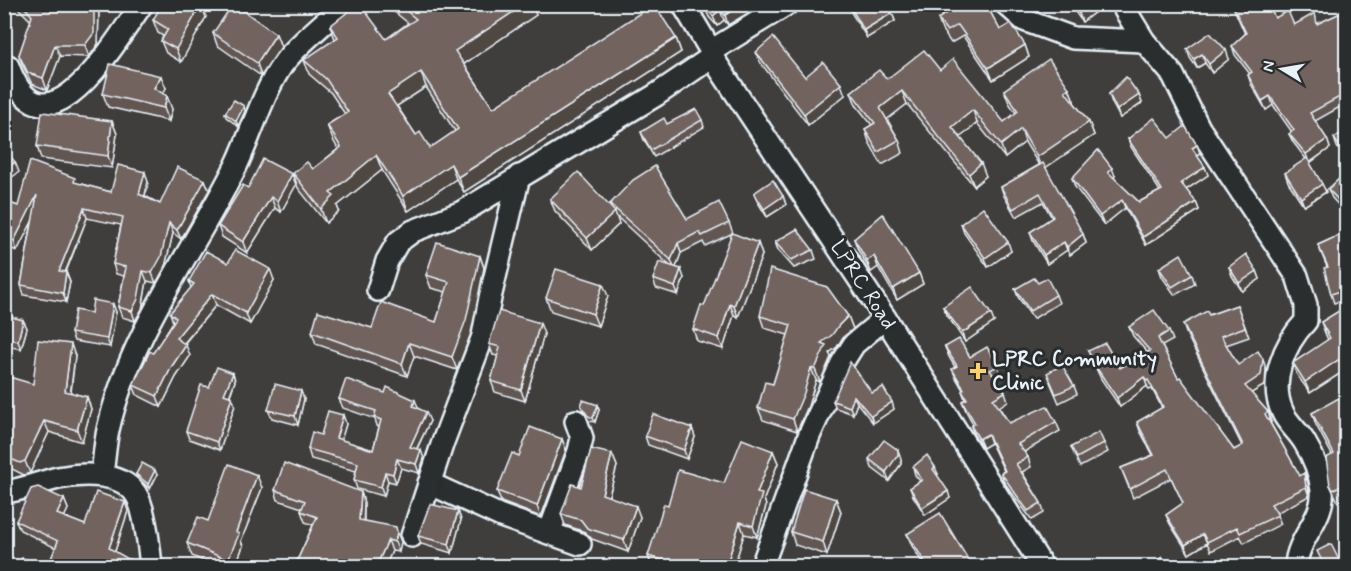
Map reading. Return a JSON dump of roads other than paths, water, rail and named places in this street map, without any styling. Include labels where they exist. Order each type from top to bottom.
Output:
[{"type":"street","points":[[8,66],[15,86],[26,98],[42,103],[58,102],[72,94],[89,78],[142,4]]},
{"type":"street","points":[[102,475],[108,430],[119,393],[135,351],[156,307],[237,165],[264,100],[282,66],[298,47],[344,4]]},
{"type":"street","name":"LPRC Road","points":[[683,4],[711,54],[885,318],[1041,567]]},
{"type":"street","points":[[378,290],[387,261],[398,242],[413,231],[462,212],[656,95],[711,54],[787,4]]},
{"type":"street","points":[[1006,4],[1024,20],[1073,38],[1144,41]]},
{"type":"street","points":[[1124,4],[1125,10],[1144,41],[1173,75],[1199,128],[1297,276],[1306,305],[1306,321],[1294,333],[1279,365],[1278,395],[1283,413],[1305,443],[1316,465],[1322,491],[1316,519],[1304,538],[1297,556],[1296,567]]},
{"type":"street","points":[[412,536],[442,442],[483,336],[519,176]]},
{"type":"street","points":[[762,567],[809,436],[842,363],[854,344],[885,318]]},
{"type":"street","points":[[549,533],[579,451],[582,438],[576,421]]},
{"type":"street","points":[[4,492],[60,478],[102,475],[125,484],[137,497],[148,541],[151,567]]},
{"type":"street","points":[[429,483],[501,516],[580,544]]},
{"type":"place","name":"LPRC Community Clinic","points":[[978,371]]}]
